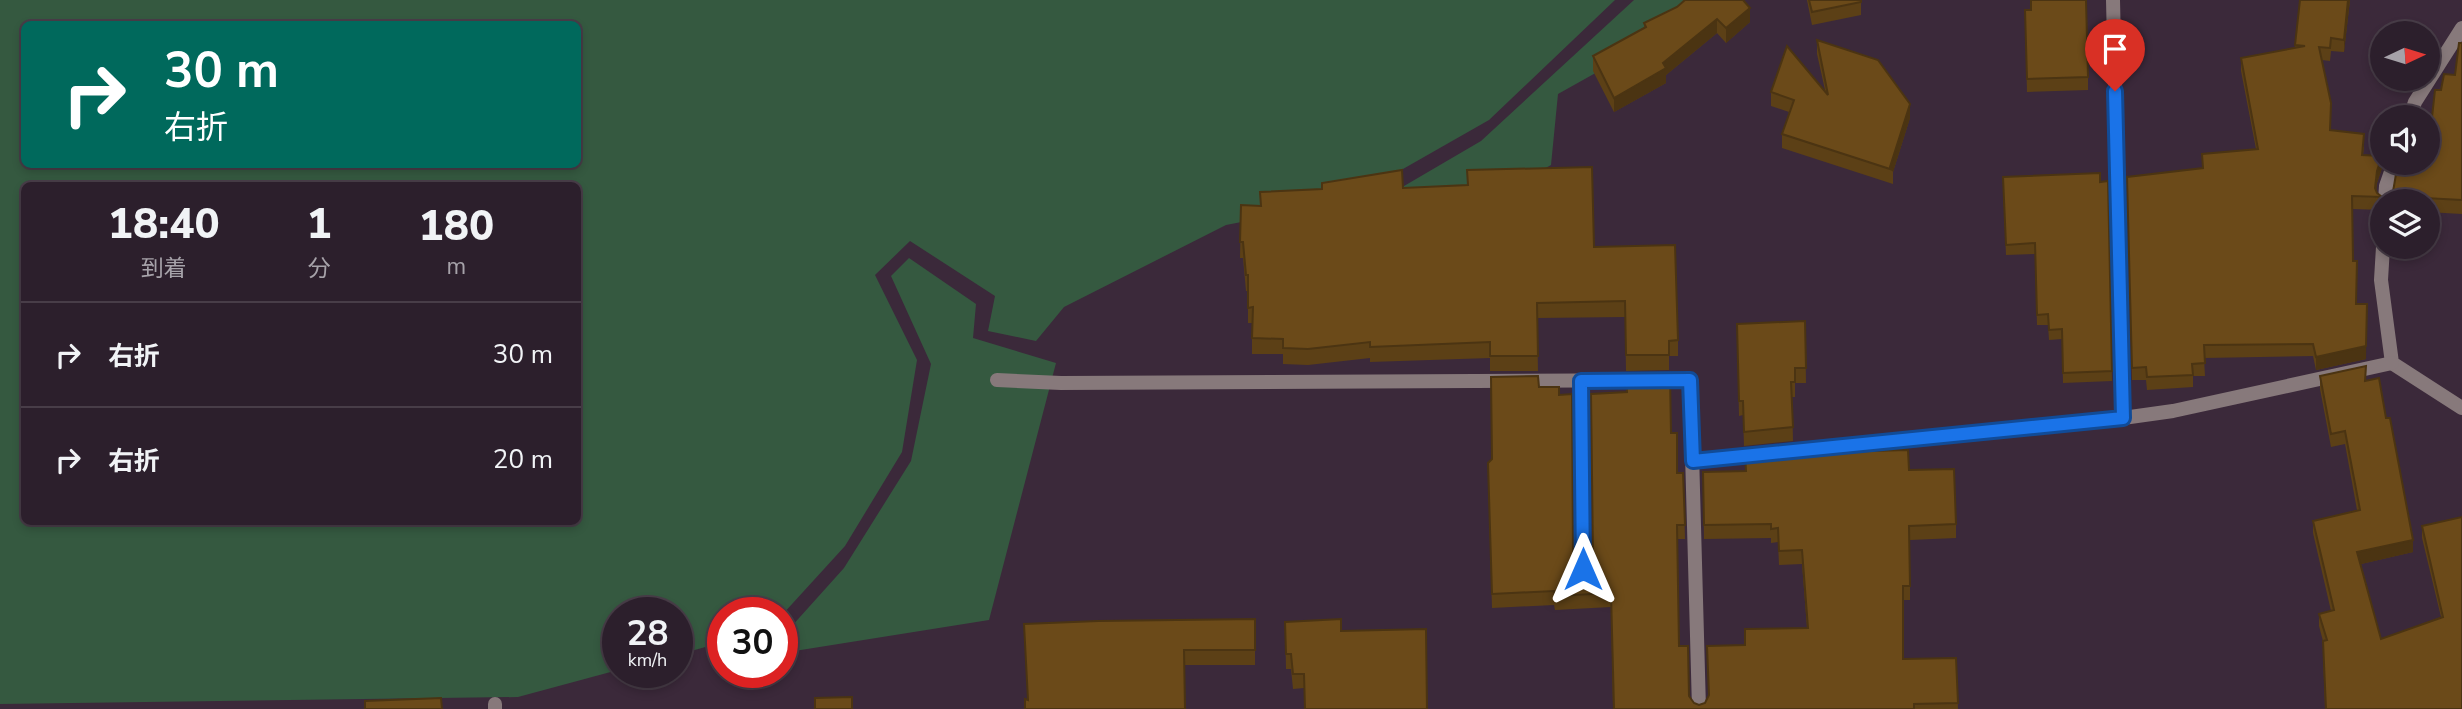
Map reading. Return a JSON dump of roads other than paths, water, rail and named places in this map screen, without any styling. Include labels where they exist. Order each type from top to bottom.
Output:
[{"type":"street","points":[[2113,0],[2123,418]]},
{"type":"street","points":[[2414,105],[2462,28]]},
{"type":"street","points":[[2382,259],[2381,280],[2392,363]]},
{"type":"street","points":[[1693,461],[2173,411],[2392,363],[2462,408]]},
{"type":"street","points":[[997,380],[1061,383],[1690,380],[1699,709]]},
{"type":"street","points":[[1581,381],[1583,569]]}]
